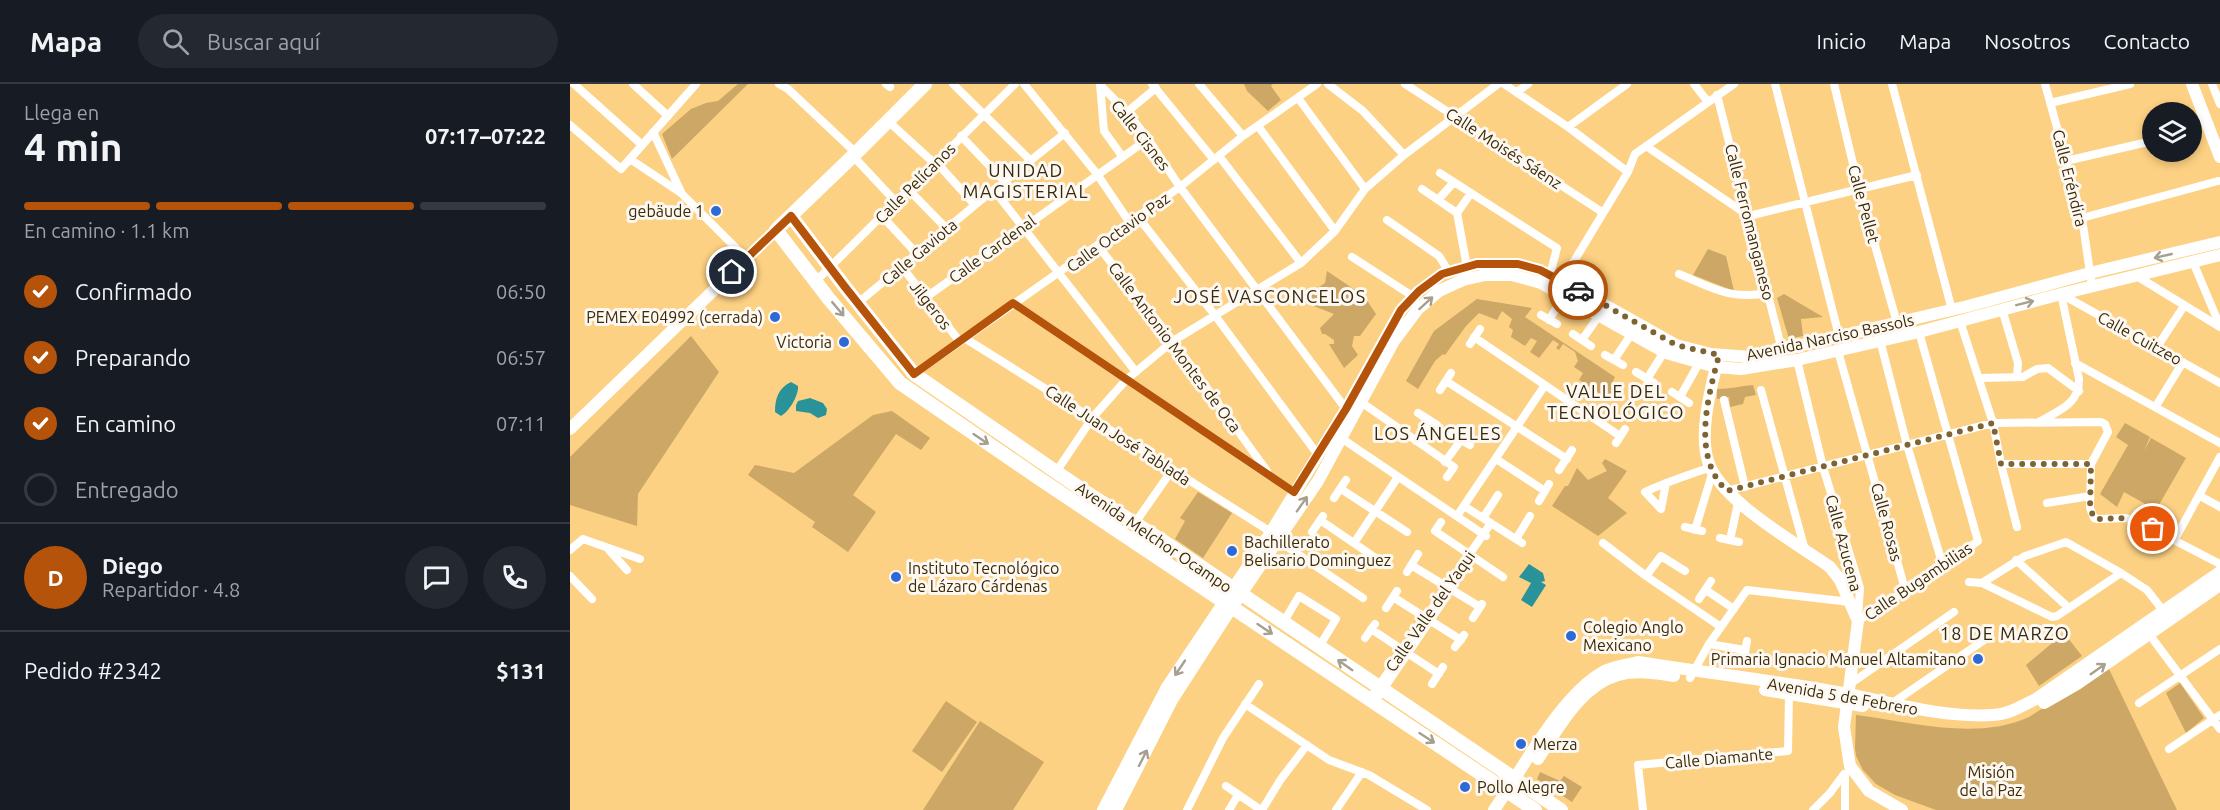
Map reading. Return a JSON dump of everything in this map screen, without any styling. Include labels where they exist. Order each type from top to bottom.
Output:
[{"type":"main road","points":[[776,230],[925,84]]},
{"type":"main road","name":"Avenida Melchor Ocampo","points":[[791,216],[914,374],[1380,689],[1514,788],[1535,810]]},
{"type":"main road","name":"Avenida Melchor Ocampo","points":[[776,230],[900,383],[1372,701],[1514,788],[1561,810]]},
{"type":"main road","points":[[1076,503],[1084,491]]},
{"type":"street","points":[[574,84],[642,144]]},
{"type":"street","points":[[633,84],[667,115]]},
{"type":"street","points":[[779,84],[788,89],[855,155],[896,202]]},
{"type":"street","points":[[953,84],[1031,161]]},
{"type":"street","name":"Calle Pelícanos","points":[[816,281],[1015,84]]},
{"type":"street","points":[[1024,84],[1134,220],[1214,314],[1318,455]]},
{"type":"street","points":[[1100,84],[1104,131],[1122,156]]},
{"type":"street","name":"Calle Cisnes","points":[[1100,84],[1127,112],[1148,139],[1180,187],[1346,409]]},
{"type":"street","points":[[1199,84],[1243,136]]},
{"type":"street","name":"Calle Octavio Paz","points":[[914,374],[1180,187],[1243,136],[1317,84]]},
{"type":"street","points":[[1328,84],[1363,111],[1404,155]]},
{"type":"street","name":"Calle Moisés Sáenz","points":[[1405,84],[1602,212]]},
{"type":"street","points":[[1056,472],[1093,417],[1126,380],[1173,341],[1301,263],[1335,231],[1365,189],[1404,155],[1498,84]]},
{"type":"street","points":[[1504,84],[1568,127],[1628,172]]},
{"type":"street","points":[[1517,93],[1528,84]]},
{"type":"street","points":[[1568,127],[1627,84]]},
{"type":"street","points":[[1694,84],[1708,102]]},
{"type":"street","points":[[1556,278],[1628,172],[1635,154],[1734,84]]},
{"type":"street","points":[[1775,84],[1839,336]]},
{"type":"street","name":"Calle Pellet","points":[[1834,84],[1859,189],[1897,323]]},
{"type":"street","name":"Calle Eréndira","points":[[2045,84],[2082,218],[2092,286]]},
{"type":"street","points":[[2050,103],[2130,84]]},
{"type":"street","points":[[2220,104],[2210,84],[2193,87],[2220,157]]},
{"type":"street","points":[[570,125],[621,169],[695,85]]},
{"type":"street","points":[[1895,85],[1952,310]]},
{"type":"street","points":[[1127,112],[1154,86],[1217,158],[1301,263]]},
{"type":"street","name":"Calle Ferromanganeso","points":[[1717,95],[1782,350]]},
{"type":"street","points":[[1298,98],[1365,189]]},
{"type":"street","points":[[888,121],[935,162],[975,205]]},
{"type":"street","points":[[1258,126],[1335,231]]},
{"type":"street","points":[[652,132],[681,193]]},
{"type":"street","name":"Calle Gaviota","points":[[858,303],[1065,133]]},
{"type":"street","points":[[961,136],[1005,182]]},
{"type":"street","name":"Calle Cardenal","points":[[925,298],[1148,139]]},
{"type":"street","points":[[2066,161],[2142,143]]},
{"type":"street","points":[[1646,146],[1749,216],[1917,175]]},
{"type":"street","points":[[630,159],[681,193],[746,258]]},
{"type":"street","points":[[1440,173],[1557,248],[1556,278]]},
{"type":"street","points":[[2082,218],[2218,181]]},
{"type":"street","points":[[1438,200],[1454,182]]},
{"type":"street","points":[[908,189],[947,229]]},
{"type":"street","points":[[1422,189],[1457,213],[1467,267]]},
{"type":"street","points":[[994,190],[1136,372]]},
{"type":"street","points":[[1457,213],[1471,193]]},
{"type":"street","points":[[882,216],[917,254]]},
{"type":"street","points":[[1387,220],[1439,256],[1449,272]]},
{"type":"street","points":[[570,429],[776,230]]},
{"type":"street","name":"Avenida Narciso Bassols","points":[[1103,810],[1117,801],[1167,687],[1228,605],[1274,536],[1318,481],[1346,409],[1419,309],[1439,291],[1463,280],[1485,275],[1512,275],[1541,283],[1664,352],[1699,363],[1751,357],[1782,350],[1952,310],[2090,273],[2220,242]]},
{"type":"street","name":"Calle Antonio Montes de Oca","points":[[1098,246],[1173,341],[1272,477]]},
{"type":"street","name":"Avenida Narciso Bassols","points":[[1274,536],[1294,492],[1318,455],[1337,435],[1361,402],[1372,371],[1401,310],[1442,274],[1477,264],[1518,264],[1556,278],[1676,345],[1741,369],[1797,360],[1919,332],[2220,255]]},
{"type":"street","points":[[1352,257],[1414,297]]},
{"type":"street","points":[[2193,262],[2220,327]]},
{"type":"street","name":"Jilgeros","points":[[902,267],[925,298],[963,340]]},
{"type":"street","points":[[1679,274],[1721,292],[1739,296],[1768,293]]},
{"type":"street","points":[[2135,275],[2220,327]]},
{"type":"street","points":[[2036,423],[2073,402],[2079,391],[2079,380],[2061,294]]},
{"type":"street","name":"Calle Cuitzeo","points":[[2061,294],[2220,383]]},
{"type":"street","points":[[1541,315],[1553,322],[1564,295]]},
{"type":"street","points":[[1013,303],[1294,492]]},
{"type":"street","points":[[2157,347],[2184,306]]},
{"type":"street","points":[[2002,309],[2019,368],[2018,377]]},
{"type":"street","points":[[1582,340],[1600,315]]},
{"type":"street","points":[[1960,321],[1993,423],[2017,527]]},
{"type":"street","name":"Calle Bugambilias","points":[[1858,621],[1978,541],[1919,332]]},
{"type":"street","points":[[1614,360],[1632,333]]},
{"type":"street","points":[[1573,334],[1591,346]]},
{"type":"street","points":[[1475,337],[1620,436]]},
{"type":"street","name":"Calle Juan José Tablada","points":[[963,340],[1093,417],[1274,536],[1363,598]]},
{"type":"street","points":[[1880,340],[1942,566]]},
{"type":"street","name":"Calle Rosas","points":[[1838,351],[1905,589]]},
{"type":"street","points":[[1636,372],[1651,381],[1664,352]]},
{"type":"street","points":[[1605,355],[1623,365]]},
{"type":"street","name":"Calle Azucena","points":[[1797,360],[1824,467],[1860,588],[1858,621]]},
{"type":"street","points":[[1717,361],[1706,421],[1706,444],[1712,469],[1738,503],[1830,567],[1840,580],[1858,621],[1844,728],[1847,770],[1845,810]]},
{"type":"street","points":[[2156,406],[2183,362]]},
{"type":"street","points":[[1689,403],[1676,395],[1699,363]]},
{"type":"street","points":[[2075,363],[2220,443]]},
{"type":"street","points":[[1980,378],[2023,377],[2037,369],[2048,369],[2079,391]]},
{"type":"street","points":[[1440,390],[1449,377],[1516,427],[1567,459]]},
{"type":"street","points":[[1457,516],[1545,385]]},
{"type":"street","points":[[1761,390],[1805,550]]},
{"type":"street","points":[[1724,400],[1745,487]]},
{"type":"street","points":[[1361,402],[1454,467],[1447,477]]},
{"type":"street","points":[[1416,441],[1433,423],[1418,413]]},
{"type":"street","points":[[1727,491],[1993,423],[2101,422],[2105,424],[2108,432],[2091,464],[2090,508],[2094,518],[2126,518],[2175,539],[2220,564]]},
{"type":"street","points":[[1451,434],[1470,445]]},
{"type":"street","points":[[1337,435],[1485,536]]},
{"type":"street","points":[[1445,462],[1461,440]]},
{"type":"street","points":[[1559,470],[1572,450]]},
{"type":"street","points":[[2175,539],[2220,458]]},
{"type":"street","points":[[1496,459],[1547,487],[1539,501]]},
{"type":"street","points":[[2001,464],[2091,464]]},
{"type":"street","points":[[1666,483],[1712,469]]},
{"type":"street","points":[[1685,527],[1699,531],[1712,469]]},
{"type":"street","points":[[1135,523],[1172,470]]},
{"type":"street","points":[[1354,543],[1398,477]]},
{"type":"street","points":[[1334,498],[1346,480]]},
{"type":"street","points":[[1341,489],[1408,532]]},
{"type":"street","name":"Calle Valle del Yaqui","points":[[1372,701],[1485,536],[1498,495]]},
{"type":"street","points":[[2047,503],[2090,496]]},
{"type":"street","points":[[2200,496],[2220,507]]},
{"type":"street","points":[[1738,503],[1725,539],[1739,542]]},
{"type":"street","points":[[1464,506],[1519,541],[1530,516]]},
{"type":"street","points":[[1312,532],[1321,518],[1354,543],[1388,563],[1380,574]]},
{"type":"street","points":[[1441,522],[1435,531],[1502,578]]},
{"type":"street","points":[[570,550],[583,538],[640,560]]},
{"type":"street","points":[[1982,583],[2016,560],[2066,542],[2147,590],[2167,616]]},
{"type":"street","points":[[1603,543],[1646,576],[1721,627]]},
{"type":"street","points":[[607,547],[627,570]]},
{"type":"street","points":[[1418,554],[1409,568],[1481,605],[1473,618]]},
{"type":"street","points":[[1646,576],[1661,556],[1685,571]]},
{"type":"street","points":[[2016,560],[2069,608]]},
{"type":"street","name":"Avenida 5 de Febrero","points":[[1692,674],[1789,694],[1848,694],[1891,705],[1960,715],[2004,713],[2073,680],[2149,634],[2220,572]]},
{"type":"street","points":[[1969,582],[1982,583],[2052,617],[2057,616],[2121,573]]},
{"type":"street","points":[[570,576],[592,599]]},
{"type":"street","points":[[1700,600],[1711,581]]},
{"type":"street","name":"Avenida 5 de Febrero","points":[[1494,810],[1514,788],[1586,694],[1602,682],[1617,675],[1642,672],[1692,674],[1848,694],[1964,723],[1981,723],[2010,717],[2028,710],[2167,616],[2220,585]]},
{"type":"street","points":[[1706,590],[1734,609]]},
{"type":"street","points":[[1692,674],[1709,644],[1747,590],[1850,602]]},
{"type":"street","points":[[1386,608],[1395,594],[1460,641]]},
{"type":"street","points":[[1282,623],[1299,596],[1336,619],[1319,647]]},
{"type":"street","points":[[1848,694],[1954,612]]},
{"type":"street","points":[[1365,638],[1373,627],[1406,652],[1441,670],[1432,684]]},
{"type":"street","points":[[2149,634],[2180,676],[2216,717],[2220,729]]},
{"type":"street","points":[[1891,705],[1990,636]]},
{"type":"street","points":[[1709,644],[1746,646],[1743,664]]},
{"type":"street","points":[[2139,704],[2220,649]]},
{"type":"street","points":[[1187,810],[1223,738],[1259,684]]},
{"type":"street","name":"Calle Diamante","points":[[1643,810],[1638,765],[1788,752],[1789,694]]},
{"type":"street","points":[[1245,704],[1329,760],[1362,772],[1427,810]]},
{"type":"street","points":[[2169,749],[2216,717]]},
{"type":"street","points":[[1226,786],[1261,810],[1307,745]]},
{"type":"street","points":[[1813,810],[1830,793],[1847,770]]},
{"type":"street","points":[[1847,770],[1869,790],[1902,810]]},
{"type":"street","points":[[1336,810],[1362,772]]},
{"type":"street","name":"Avenida 5 de Febrero","points":[[1504,810],[1514,788]]},
{"type":"street","points":[[1229,810],[1238,795]]},
{"type":"green space","points":[[738,84],[748,84],[672,159],[662,134],[691,109],[718,101]]},
{"type":"green space","points":[[1244,84],[1273,84],[1271,86],[1281,100],[1268,111],[1247,91]]},
{"type":"green space","points":[[1708,249],[1726,256],[1734,291],[1693,275]]},
{"type":"green space","points":[[1327,271],[1364,296],[1376,314],[1360,336],[1354,336],[1352,346],[1358,355],[1344,368],[1329,344],[1334,344],[1334,340],[1322,334],[1320,328],[1334,314],[1311,305],[1304,297],[1325,283]]},
{"type":"green space","points":[[1784,294],[1823,317],[1801,319],[1803,336],[1789,339],[1777,298]]},
{"type":"green space","points":[[1477,299],[1532,308],[1525,317],[1615,377],[1612,383],[1620,388],[1610,400],[1579,380],[1583,373],[1574,367],[1578,361],[1575,352],[1563,344],[1559,350],[1556,348],[1559,344],[1553,340],[1539,358],[1530,352],[1537,341],[1531,338],[1525,346],[1511,337],[1513,330],[1509,327],[1512,319],[1502,311],[1497,320],[1479,313],[1466,326],[1445,355],[1443,354],[1435,361],[1418,389],[1406,381],[1434,331]]},
{"type":"green space","points":[[691,336],[719,372],[638,494],[637,526],[570,505],[570,457]]},
{"type":"green space","points":[[1753,385],[1756,395],[1745,397],[1743,404],[1730,407],[1729,397],[1717,399],[1717,389]]},
{"type":"green space","points":[[892,411],[930,438],[921,450],[896,434],[853,495],[876,512],[848,552],[812,527],[815,522],[748,475],[755,465],[794,473],[873,415]]},
{"type":"green space","points":[[2125,423],[2150,437],[2144,451],[2151,438],[2186,458],[2156,510],[2124,492],[2117,507],[2100,494],[2128,445],[2116,437]]},
{"type":"green space","points":[[1605,459],[1627,471],[1608,498],[1627,513],[1598,536],[1552,506],[1565,486],[1568,486],[1577,468],[1588,480],[1607,471],[1602,463]]},
{"type":"green space","points":[[1198,492],[1232,513],[1203,558],[1175,539],[1185,521],[1180,518]]},
{"type":"green space","points":[[2064,633],[2082,656],[2039,686],[2026,665]]},
{"type":"green space","name":"Misión de la Paz","points":[[2108,667],[2177,810],[1936,810],[1895,795],[1876,784],[1863,770],[1856,756],[1856,715],[1944,728],[1988,728],[2009,724],[2029,717]]},
{"type":"green space","points":[[2180,683],[2204,718],[2186,733],[2166,693]]},
{"type":"green space","points":[[946,701],[977,722],[942,772],[912,751]]},
{"type":"green space","points":[[980,721],[1044,762],[1013,810],[923,810]]},
{"type":"green space","points":[[1540,772],[1560,781],[1564,776],[1582,787],[1572,802],[1537,779]]},
{"type":"water","points":[[791,382],[798,386],[797,394],[790,407],[781,416],[775,412],[777,398],[783,387]]},
{"type":"water","points":[[810,398],[823,403],[827,409],[826,415],[818,418],[810,413],[796,411],[798,401]]},
{"type":"water","points":[[1529,564],[1543,573],[1545,581],[1541,582],[1546,585],[1532,607],[1521,600],[1531,583],[1519,577]]},
{"type":"way so far","points":[[1578,290],[1654,335],[1676,345],[1719,355],[1706,421],[1706,444],[1708,463],[1727,491],[1993,423],[2001,464],[2091,464],[2090,508],[2094,518],[2126,518],[2153,529]]},
{"type":"place","name":"gebäude 1","points":[[716,211]]},
{"type":"place","name":"PEMEX E04992 (cerrada)","points":[[775,317]]},
{"type":"place","name":"Victoria","points":[[844,342]]},
{"type":"place","name":"Bachillerato Belisario Dominguez","points":[[1232,551]]},
{"type":"place","name":"Instituto Tecnológico de Lázaro Cárdenas","points":[[896,577]]},
{"type":"place","name":"Colegio Anglo Mexicano","points":[[1571,636]]},
{"type":"place","name":"Primaria Ignacio Manuel Altamitano","points":[[1978,659]]},
{"type":"place","name":"Merza","points":[[1521,744]]},
{"type":"place","name":"Pollo Alegre","points":[[1465,787]]},
{"type":"district","name":"UNIDAD MAGISTERIAL","points":[[1026,181]]},
{"type":"district","name":"JOSÉ VASCONCELOS","points":[[1270,297]]},
{"type":"district","name":"VALLE DEL TECNOLÓGICO","points":[[1616,402]]},
{"type":"district","name":"LOS ÁNGELES","points":[[1438,434]]},
{"type":"district","name":"18 DE MARZO","points":[[2005,634]]},
{"type":"route","points":[[732,272],[791,216],[914,374],[966,339],[1013,303],[1294,492],[1346,409],[1401,310],[1419,291],[1442,274],[1477,264],[1518,264],[1540,270],[1578,290]]}]
